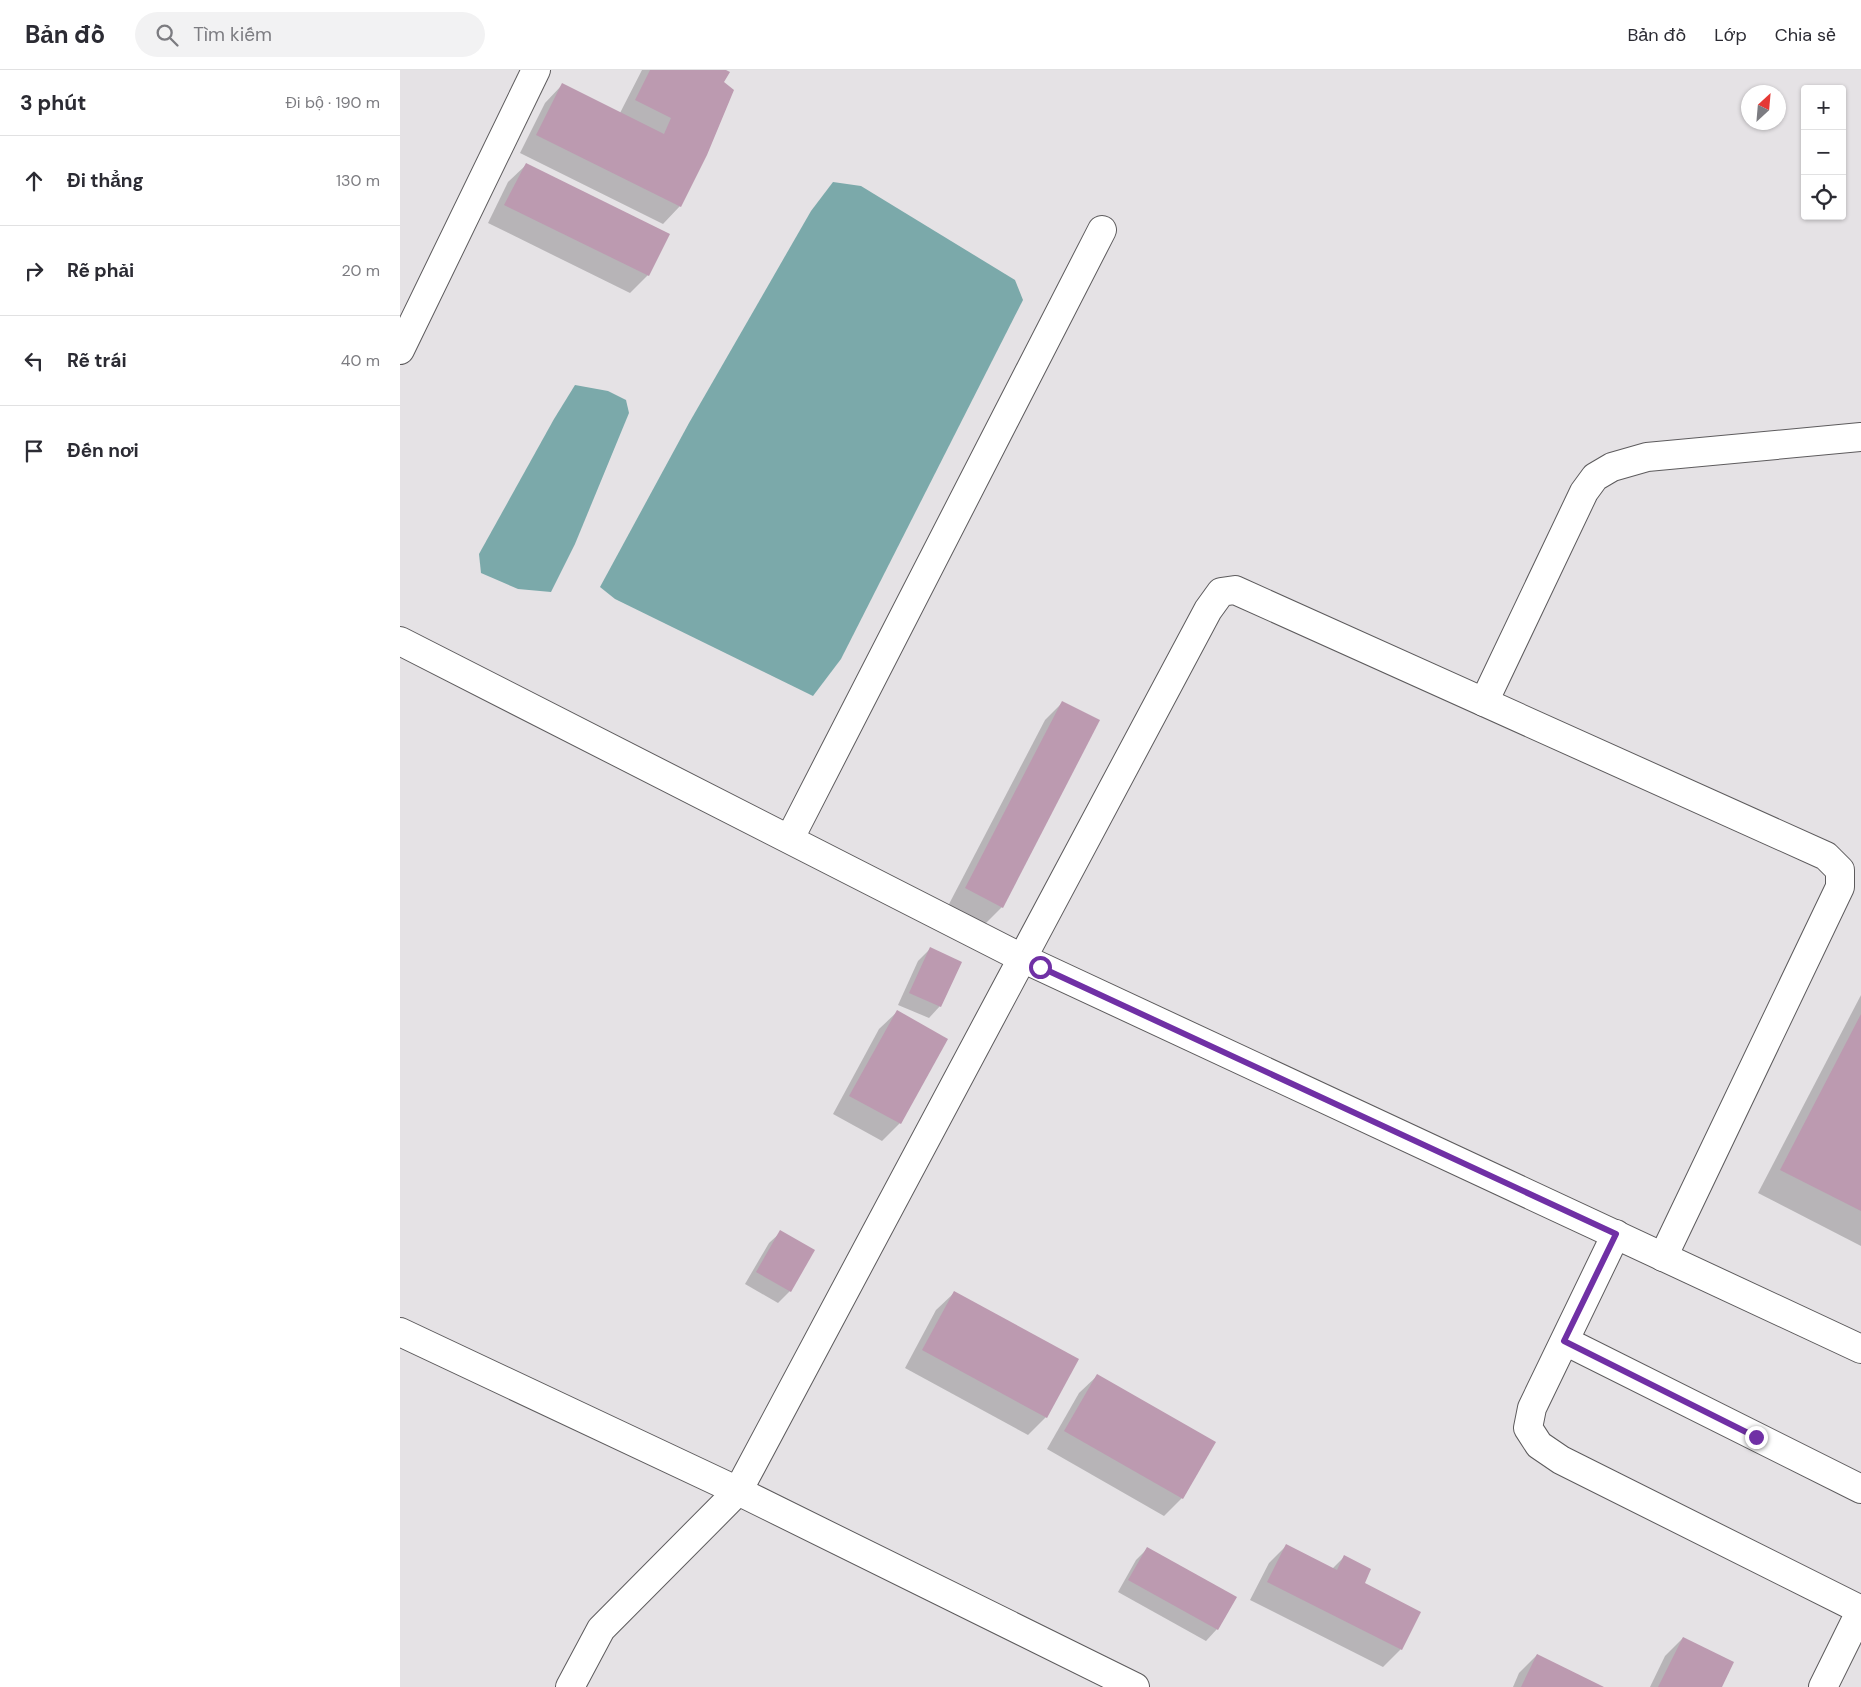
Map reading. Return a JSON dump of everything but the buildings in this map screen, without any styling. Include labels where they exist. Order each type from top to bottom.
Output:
[{"type":"street","points":[[400,350],[536,70]]},
{"type":"street","points":[[790,838],[1102,230]]},
{"type":"street","points":[[1484,702],[1584,492],[1595,477],[1612,467],[1647,457],[1861,437]]},
{"type":"street","points":[[570,1687],[602,1629],[738,1491],[1208,610],[1221,592],[1235,590],[1826,856],[1840,870],[1840,887],[1663,1257]]},
{"type":"street","points":[[400,640],[1022,958],[1861,1349]]},
{"type":"street","points":[[1616,1234],[1532,1408],[1528,1428],[1538,1444],[1561,1460],[1861,1610],[1823,1687]]},
{"type":"street","points":[[400,1332],[738,1491],[1135,1687]]},
{"type":"street","points":[[1564,1341],[1861,1489]]},
{"type":"water","points":[[833,182],[861,186],[1015,280],[1023,300],[841,659],[813,696],[615,599],[600,587],[689,423],[811,211]]},
{"type":"water","points":[[575,385],[608,391],[626,400],[629,413],[575,544],[551,592],[518,589],[481,573],[479,554]]},
{"type":"route","points":[[1040,967],[1616,1234],[1564,1341],[1756,1437]]}]
